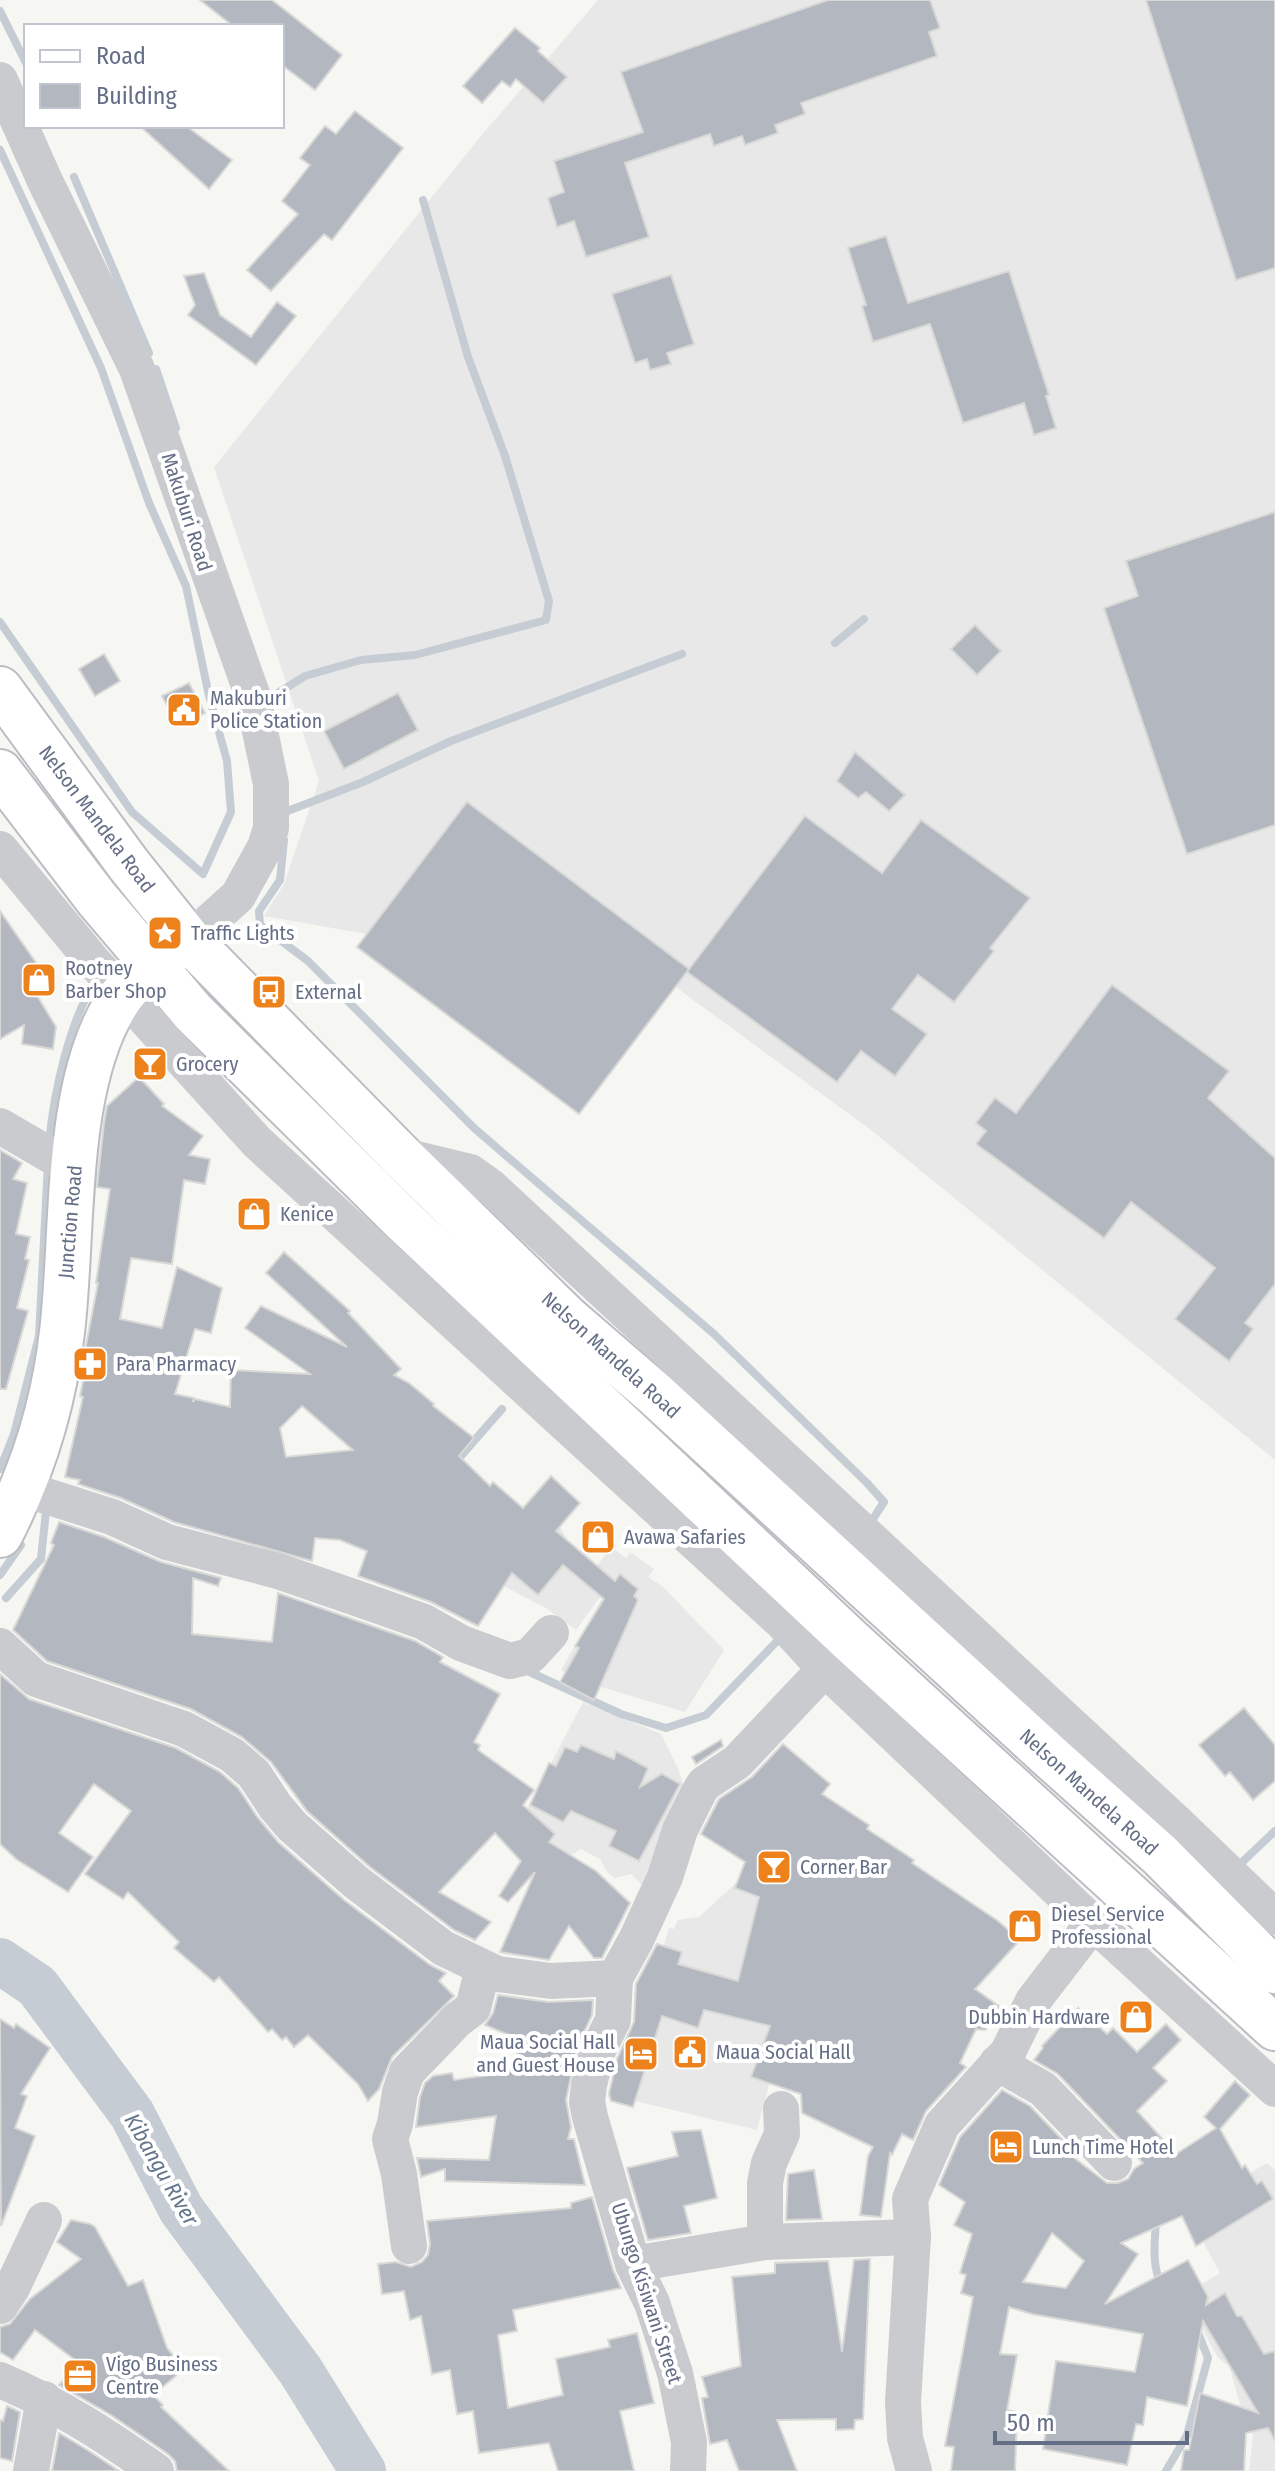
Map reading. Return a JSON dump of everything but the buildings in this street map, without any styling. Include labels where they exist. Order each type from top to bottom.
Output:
[{"type":"main road","name":"Nelson Mandela Road","points":[[0,689],[129,865],[171,951],[193,1012],[838,1655],[1275,2028]]},
{"type":"main road","name":"Nelson Mandela Road","points":[[0,772],[97,899],[171,951],[400,1155],[558,1310],[655,1394],[1160,1855],[1275,1971]]},
{"type":"main road","name":"Junction Road","points":[[0,1535],[50,1409],[62,1331],[79,1114],[99,1038],[123,994],[171,951]]},
{"type":"street","name":"Makuburi Road","points":[[0,80],[45,181],[137,369],[253,697],[271,784],[271,828],[265,847],[238,896],[171,951]]},
{"type":"street","points":[[0,849],[123,994],[257,1142],[771,1612],[838,1655],[1093,1923],[1275,2089]]},
{"type":"street","points":[[0,1126],[74,1169]]},
{"type":"street","points":[[400,1155],[470,1172],[491,1187],[1275,1917]]},
{"type":"street","points":[[21,1488],[112,1517],[167,1542],[278,1571],[382,1607],[424,1622],[461,1643],[510,1661],[530,1656],[551,1633]]},
{"type":"street","points":[[0,1646],[36,1679],[184,1729],[232,1755],[254,1774],[292,1826],[357,1883],[443,1948],[497,1974]]},
{"type":"street","name":"Ubungo Kisiwani Street","points":[[688,2471],[689,2442],[675,2373],[652,2303],[633,2264],[587,2102],[597,2052],[613,2020],[615,1978],[665,1877],[680,1830],[699,1792],[710,1779],[737,1762],[838,1655]]},
{"type":"street","points":[[914,2471],[905,2438],[903,2402],[913,2237],[910,2199],[942,2125],[1008,2052],[1033,2001],[1093,1923]]},
{"type":"street","points":[[409,2246],[399,2174],[390,2139],[407,2072],[457,2020],[473,2008],[480,1980],[486,1975],[551,1981],[615,1978]]},
{"type":"street","points":[[997,2063],[1043,2089],[1114,2163]]},
{"type":"street","points":[[765,2242],[765,2183],[769,2163],[782,2134],[781,2109]]},
{"type":"street","points":[[0,2306],[12,2288],[44,2220]]},
{"type":"street","points":[[633,2264],[765,2242],[913,2237]]},
{"type":"street","points":[[0,2380],[44,2399],[91,2425],[156,2471]]},
{"type":"street","points":[[31,2471],[44,2399]]},
{"type":"shaded area","points":[[598,0],[1275,0],[1275,1460],[871,1130],[677,988],[264,916],[284,884],[319,781],[214,467],[481,136]]},
{"type":"shaded area","points":[[554,1517],[570,1544],[597,1566],[611,1547],[626,1558],[630,1552],[654,1569],[648,1577],[662,1586],[724,1650],[685,1712],[578,1680],[561,1670],[614,1578],[576,1630],[546,1608],[502,1585]]},
{"type":"shaded area","points":[[583,1702],[661,1734],[690,1804],[646,1889],[631,1874],[615,1878],[607,1872],[600,1859],[581,1849],[552,1866],[519,1825]]},
{"type":"shaded area","name":"Maua Social Hall and Guest House","points":[[736,1883],[771,1884],[790,2005],[757,2130],[635,2101],[643,2012],[669,1928],[674,1929],[678,1920],[699,1917]]},
{"type":"shaded area","points":[[1267,2163],[1275,2170],[1275,2471],[1249,2471],[1253,2435],[1246,2425],[1229,2366],[1218,2358],[1196,2318],[1190,2291],[1220,2273],[1186,2210]]},
{"type":"waterway","points":[[0,11],[24,59]]},
{"type":"waterway","points":[[0,150],[101,368],[149,503],[186,586],[209,696],[227,761],[231,812],[203,874],[132,812],[0,622]]},
{"type":"waterway","points":[[74,177],[149,353]]},
{"type":"waterway","points":[[267,700],[305,676],[361,660],[415,655],[546,620],[549,601],[505,456],[468,357],[423,200]]},
{"type":"waterway","points":[[156,369],[176,428]]},
{"type":"waterway","points":[[835,643],[864,619]]},
{"type":"waterway","points":[[285,819],[285,812],[363,782],[451,741],[682,654]]},
{"type":"waterway","points":[[284,840],[280,880],[259,911],[260,925],[308,961],[474,1128],[714,1334],[867,1483],[884,1502],[869,1525]]},
{"type":"waterway","points":[[49,1143],[64,1057],[79,1014],[98,977]]},
{"type":"waterway","points":[[0,1469],[14,1434],[39,1336],[48,1164]]},
{"type":"waterway","points":[[453,1465],[502,1409]]},
{"type":"waterway","points":[[6,1598],[41,1559],[46,1511],[50,1506]]},
{"type":"waterway","points":[[0,1575],[21,1545]]},
{"type":"waterway","points":[[523,1669],[621,1714],[666,1728],[706,1715],[782,1636]]},
{"type":"waterway","points":[[1235,1869],[1275,1831]]},
{"type":"waterway","name":"Kibangu River","points":[[0,1961],[37,1986],[132,2114],[181,2209],[300,2370],[363,2471]]},
{"type":"waterway","points":[[1156,2220],[1155,2262],[1162,2285]]},
{"type":"waterway","points":[[1166,2471],[1187,2435],[1208,2358],[1197,2330]]},
{"type":"place","name":"Makuburi Police Station","points":[[184,710]]},
{"type":"place","name":"Traffic Lights","points":[[165,933]]},
{"type":"place","name":"Rootney Barber Shop","points":[[39,980]]},
{"type":"place","name":"External","points":[[269,992]]},
{"type":"place","name":"Grocery","points":[[150,1064]]},
{"type":"place","name":"Kenice","points":[[254,1214]]},
{"type":"place","name":"Para Pharmacy","points":[[90,1364]]},
{"type":"place","name":"Avawa Safaries","points":[[598,1537]]},
{"type":"place","name":"Corner Bar","points":[[774,1867]]},
{"type":"place","name":"Diesel Service Professional","points":[[1025,1926]]},
{"type":"place","name":"Dubbin Hardware","points":[[1136,2017]]},
{"type":"place","name":"Maua Social Hall","points":[[690,2052]]},
{"type":"place","name":"Maua Social Hall and Guest House","points":[[641,2054]]},
{"type":"place","name":"Lunch Time Hotel","points":[[1006,2147]]},
{"type":"place","name":"Vigo Business Centre","points":[[80,2376]]}]
